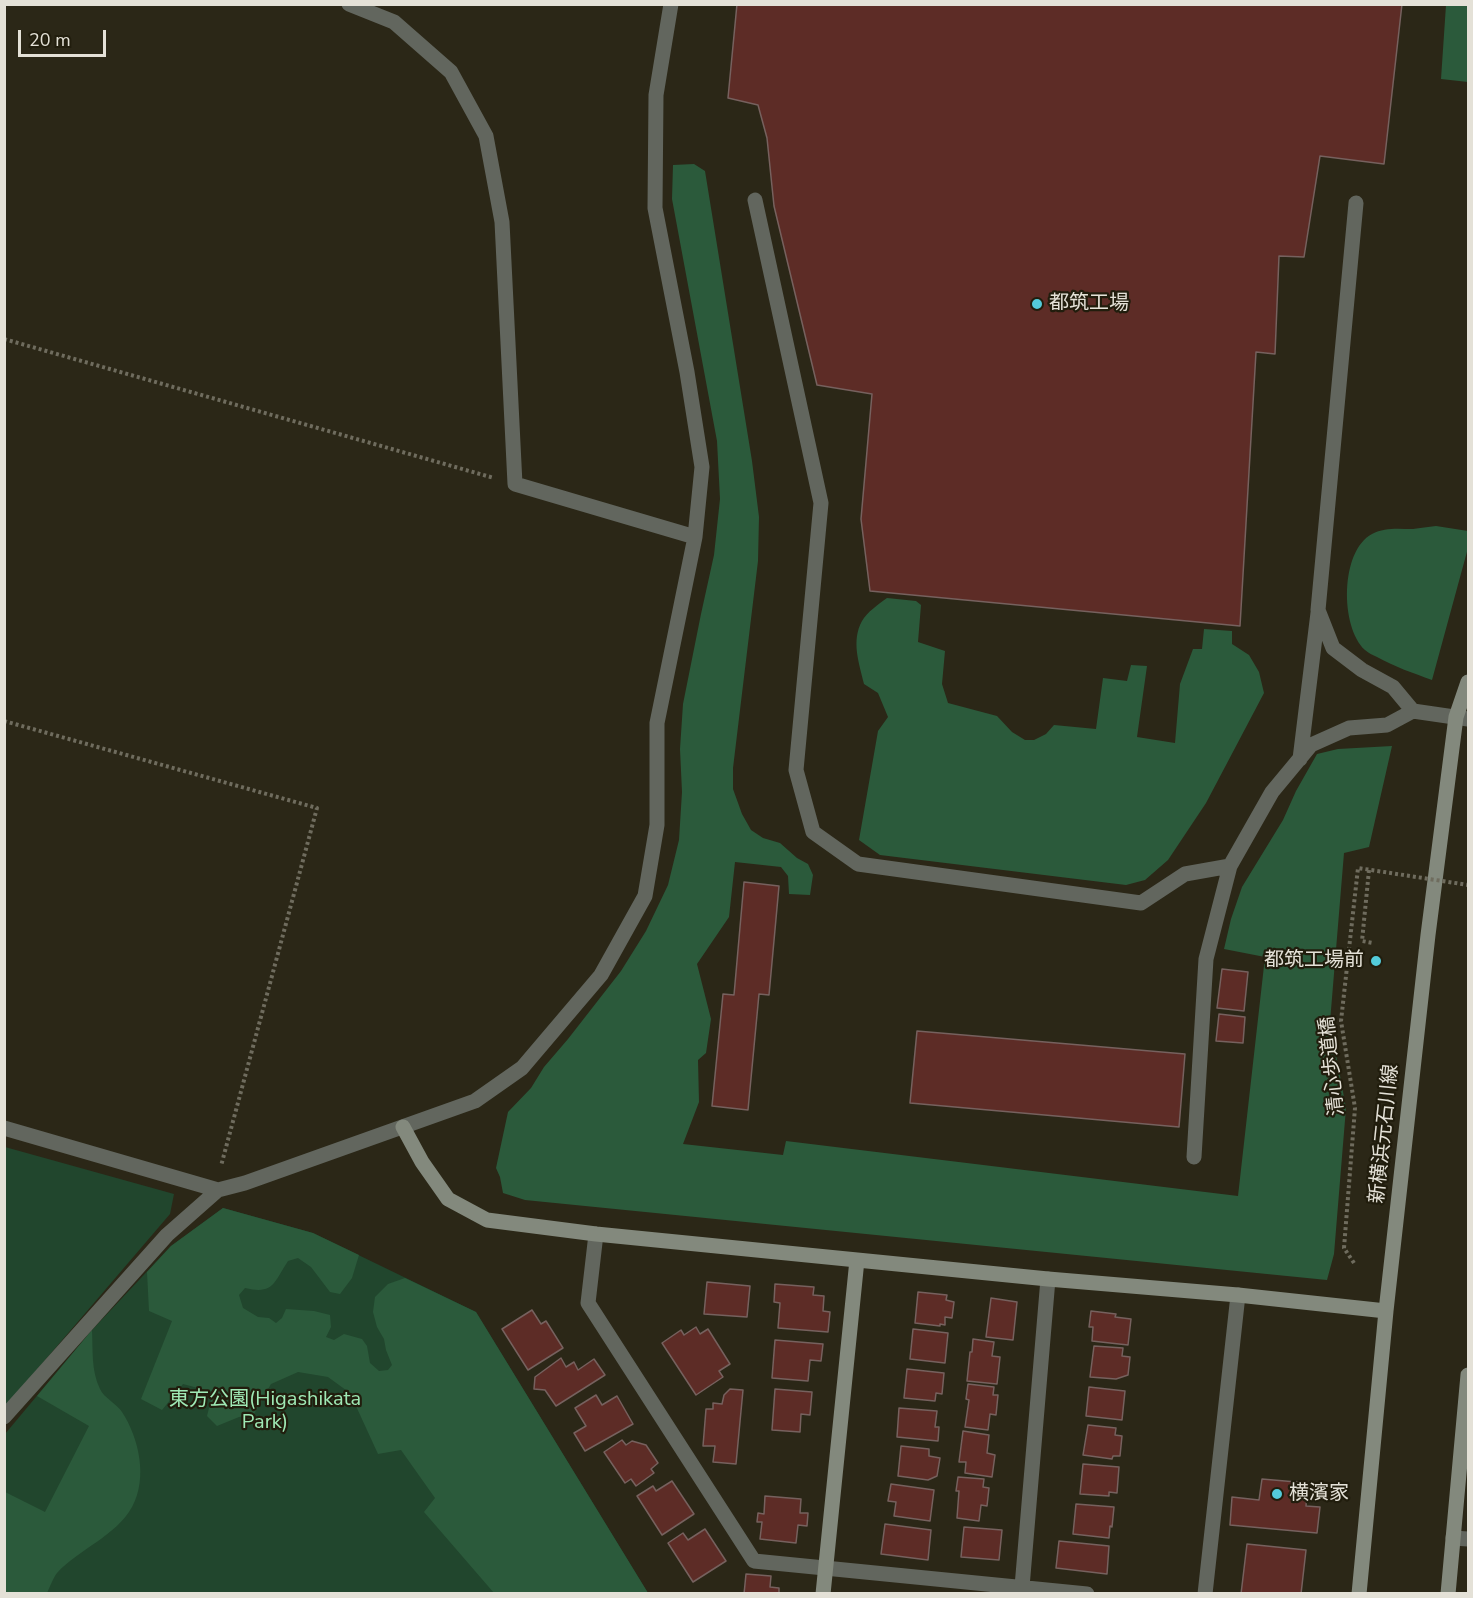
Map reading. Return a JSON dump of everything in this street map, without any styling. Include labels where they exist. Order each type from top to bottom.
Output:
[{"type":"street","points":[[349,4],[394,22],[451,72],[486,136],[502,222],[515,484],[695,537]]},
{"type":"street","points":[[4,1417],[167,1235],[218,1190],[245,1183],[475,1101],[522,1068],[601,975],[645,896],[657,825],[657,723],[695,537],[702,467],[687,372],[655,208],[656,95],[671,4]]},
{"type":"street","points":[[755,200],[820,503],[796,770],[813,832],[858,864],[1141,903],[1185,874],[1230,866]]},
{"type":"street","points":[[1299,759],[1318,610],[1356,203]]},
{"type":"street","points":[[1318,610],[1334,648],[1362,670],[1393,687],[1413,711]]},
{"type":"street","name":"新横浜元石川線","points":[[1359,1593],[1386,1311],[1428,935],[1468,682]]},
{"type":"street","points":[[1194,1157],[1206,959],[1230,866],[1272,792],[1311,745],[1349,729],[1387,724],[1413,711],[1462,718]]},
{"type":"street","points":[[403,1127],[422,1162],[448,1199],[487,1220],[596,1234],[1048,1279],[1238,1294],[1386,1311]]},
{"type":"street","points":[[4,1128],[218,1190]]},
{"type":"street","points":[[596,1234],[588,1303],[754,1561],[1086,1593]]},
{"type":"street","points":[[823,1593],[857,1260]]},
{"type":"street","points":[[1022,1587],[1048,1279]]},
{"type":"street","points":[[1205,1593],[1238,1294]]},
{"type":"street","points":[[1448,1593],[1461,1539],[1468,1375]]},
{"type":"path","points":[[4,339],[515,484]]},
{"type":"path","points":[[4,721],[317,808],[222,1160],[218,1190]]},
{"type":"path","name":"清心歩道橋","points":[[1354,1263],[1344,1248],[1355,1108],[1341,1020],[1358,868],[1369,870]]},
{"type":"path","points":[[1373,943],[1362,941],[1369,870],[1468,885]]},
{"type":"green space","points":[[1446,5],[1468,5],[1468,82],[1441,79]]},
{"type":"green space","points":[[694,164],[705,171],[759,517],[758,561],[733,768],[733,789],[742,814],[751,830],[763,838],[780,843],[797,858],[808,864],[813,875],[810,895],[789,894],[788,876],[781,867],[735,862],[729,917],[697,964],[711,1019],[706,1053],[698,1060],[699,1102],[683,1144],[783,1155],[786,1141],[1238,1196],[1265,957],[1224,949],[1231,919],[1242,887],[1283,820],[1317,754],[1338,749],[1392,746],[1369,847],[1344,853],[1330,1022],[1346,1108],[1334,1254],[1327,1280],[525,1200],[503,1193],[496,1168],[508,1112],[531,1088],[544,1067],[621,971],[646,931],[668,885],[679,840],[683,704],[714,555],[720,499],[717,441],[672,199],[673,165]]},
{"type":"green space","points":[[1436,526],[1468,531],[1468,548],[1432,680],[1404,670],[1365,650],[1351,625],[1347,590],[1354,556],[1361,543],[1372,534],[1387,529]]},
{"type":"green space","points":[[887,598],[916,601],[921,605],[918,642],[945,651],[942,684],[948,703],[997,716],[1012,732],[1025,740],[1034,740],[1046,734],[1054,725],[1096,729],[1103,678],[1127,681],[1131,665],[1147,666],[1137,737],[1175,743],[1180,684],[1193,649],[1202,649],[1204,629],[1232,631],[1232,644],[1249,655],[1259,672],[1264,693],[1206,803],[1168,860],[1145,880],[1126,885],[880,855],[859,840],[878,731],[888,717],[878,693],[864,684],[856,644],[864,618]]},
{"type":"green space","points":[[5,1147],[174,1194],[170,1214],[5,1407]]},
{"type":"green space","name":"東方公園(Higashikata Park)","points":[[223,1208],[313,1233],[476,1312],[648,1593],[5,1594],[5,1434],[92,1330],[171,1246]]},
{"type":"green space","points":[[223,1208],[313,1233],[359,1255],[352,1278],[340,1294],[330,1292],[311,1267],[298,1258],[288,1261],[276,1281],[268,1288],[255,1290],[245,1288],[239,1295],[243,1308],[258,1317],[269,1318],[276,1323],[282,1318],[286,1309],[314,1311],[330,1315],[331,1327],[326,1337],[334,1340],[344,1334],[362,1339],[367,1346],[370,1363],[379,1371],[388,1370],[392,1365],[373,1312],[375,1297],[388,1284],[405,1278],[476,1312],[648,1593],[494,1593],[424,1512],[435,1498],[401,1450],[378,1454],[350,1393],[328,1377],[298,1372],[271,1384],[254,1414],[217,1426],[207,1416],[213,1392],[183,1384],[162,1410],[141,1399],[172,1321],[149,1311],[147,1272],[171,1246]]},
{"type":"green space","points":[[92,1330],[93,1360],[97,1382],[107,1398],[122,1412],[137,1446],[140,1484],[137,1496],[132,1507],[117,1526],[57,1573],[47,1593],[5,1593],[5,1492],[45,1512],[89,1426],[37,1396]]},
{"type":"building","name":"都筑工場","points":[[737,4],[1402,4],[1384,164],[1320,156],[1304,257],[1279,256],[1275,354],[1256,352],[1240,626],[870,591],[861,519],[872,394],[817,385],[774,206],[767,138],[758,105],[728,98]]},
{"type":"building","points":[[744,882],[779,886],[769,995],[759,994],[748,1110],[712,1106],[723,994],[734,995]]},
{"type":"building","points":[[1222,969],[1248,972],[1244,1011],[1217,1008]]},
{"type":"building","points":[[1219,1014],[1245,1017],[1243,1043],[1216,1041]]},
{"type":"building","points":[[917,1031],[1185,1054],[1179,1127],[910,1103]]},
{"type":"building","points":[[707,1282],[750,1286],[747,1317],[704,1314]]},
{"type":"building","points":[[775,1284],[814,1287],[813,1295],[824,1296],[823,1311],[830,1312],[828,1332],[778,1328],[780,1303],[774,1302]]},
{"type":"building","points":[[918,1292],[947,1295],[946,1300],[954,1302],[952,1318],[945,1317],[945,1325],[940,1324],[940,1326],[915,1323]]},
{"type":"building","points":[[991,1298],[1017,1302],[1013,1340],[986,1337]]},
{"type":"building","points":[[532,1310],[541,1324],[546,1321],[563,1348],[528,1370],[502,1329]]},
{"type":"building","points":[[1091,1311],[1116,1314],[1115,1317],[1131,1319],[1128,1345],[1092,1341],[1093,1327],[1089,1327]]},
{"type":"building","points":[[696,1327],[700,1334],[708,1329],[730,1364],[719,1371],[723,1377],[696,1395],[662,1343],[681,1330],[684,1335]]},
{"type":"building","points":[[913,1329],[948,1333],[945,1363],[910,1359]]},
{"type":"building","points":[[973,1339],[994,1342],[992,1356],[1000,1357],[997,1384],[967,1381]]},
{"type":"building","points":[[775,1340],[823,1344],[821,1361],[810,1360],[808,1381],[772,1378]]},
{"type":"building","points":[[1094,1346],[1123,1348],[1122,1356],[1130,1357],[1128,1375],[1116,1379],[1090,1377]]},
{"type":"building","points":[[561,1358],[566,1367],[574,1362],[578,1370],[594,1359],[605,1375],[556,1406],[545,1390],[534,1389],[535,1377]]},
{"type":"building","points":[[907,1369],[944,1373],[942,1394],[936,1393],[935,1401],[904,1398]]},
{"type":"building","points":[[968,1384],[994,1387],[993,1395],[998,1395],[996,1415],[990,1414],[988,1430],[965,1427],[969,1400],[966,1399]]},
{"type":"building","points":[[1089,1387],[1125,1391],[1122,1420],[1086,1416]]},
{"type":"building","points":[[730,1389],[743,1390],[736,1464],[713,1462],[715,1446],[703,1446],[706,1409],[713,1409],[713,1403],[722,1404],[724,1395]]},
{"type":"building","points":[[775,1389],[812,1392],[810,1415],[801,1414],[800,1432],[772,1430]]},
{"type":"building","points":[[596,1395],[602,1405],[617,1396],[633,1424],[585,1451],[574,1433],[586,1426],[575,1408]]},
{"type":"building","points":[[899,1408],[937,1411],[935,1427],[939,1427],[938,1441],[897,1437]]},
{"type":"building","points":[[1088,1425],[1116,1428],[1115,1435],[1122,1436],[1120,1456],[1113,1456],[1112,1459],[1083,1455]]},
{"type":"building","points":[[963,1431],[989,1435],[987,1453],[995,1455],[992,1477],[965,1473],[966,1462],[959,1462]]},
{"type":"building","points":[[622,1440],[626,1445],[632,1441],[646,1445],[658,1463],[651,1469],[654,1473],[636,1486],[631,1479],[625,1483],[604,1452]]},
{"type":"building","points":[[901,1446],[929,1449],[929,1456],[940,1458],[937,1476],[928,1480],[898,1476]]},
{"type":"building","points":[[1083,1464],[1119,1467],[1117,1493],[1109,1492],[1109,1496],[1080,1494]]},
{"type":"building","points":[[958,1477],[984,1479],[983,1487],[989,1488],[987,1506],[981,1505],[979,1521],[957,1518]]},
{"type":"building","points":[[1262,1479],[1308,1483],[1306,1506],[1320,1507],[1317,1533],[1230,1525],[1232,1497],[1259,1500]]},
{"type":"building","points":[[672,1481],[694,1514],[662,1535],[637,1496],[653,1486],[656,1491]]},
{"type":"building","points":[[891,1484],[934,1490],[930,1521],[894,1516],[896,1502],[888,1501]]},
{"type":"building","points":[[765,1496],[801,1499],[800,1513],[808,1513],[807,1526],[798,1525],[796,1543],[760,1539],[762,1522],[757,1522],[758,1513],[764,1514]]},
{"type":"building","points":[[1076,1504],[1114,1507],[1109,1538],[1073,1534]]},
{"type":"building","points":[[885,1524],[931,1530],[928,1560],[881,1554]]},
{"type":"building","points":[[964,1527],[1002,1530],[999,1560],[961,1557]]},
{"type":"building","points":[[705,1529],[726,1561],[693,1582],[668,1543],[683,1533],[688,1540]]},
{"type":"building","points":[[1059,1541],[1109,1546],[1107,1574],[1056,1568]]},
{"type":"building","points":[[1247,1544],[1306,1550],[1301,1594],[1241,1594]]},
{"type":"building","points":[[746,1574],[771,1576],[770,1587],[779,1588],[779,1593],[783,1594],[744,1594]]},
{"type":"place","name":"都筑工場","points":[[1037,304]]},
{"type":"place","name":"都筑工場前","points":[[1376,961]]},
{"type":"place","name":"横濱家","points":[[1277,1494]]}]
